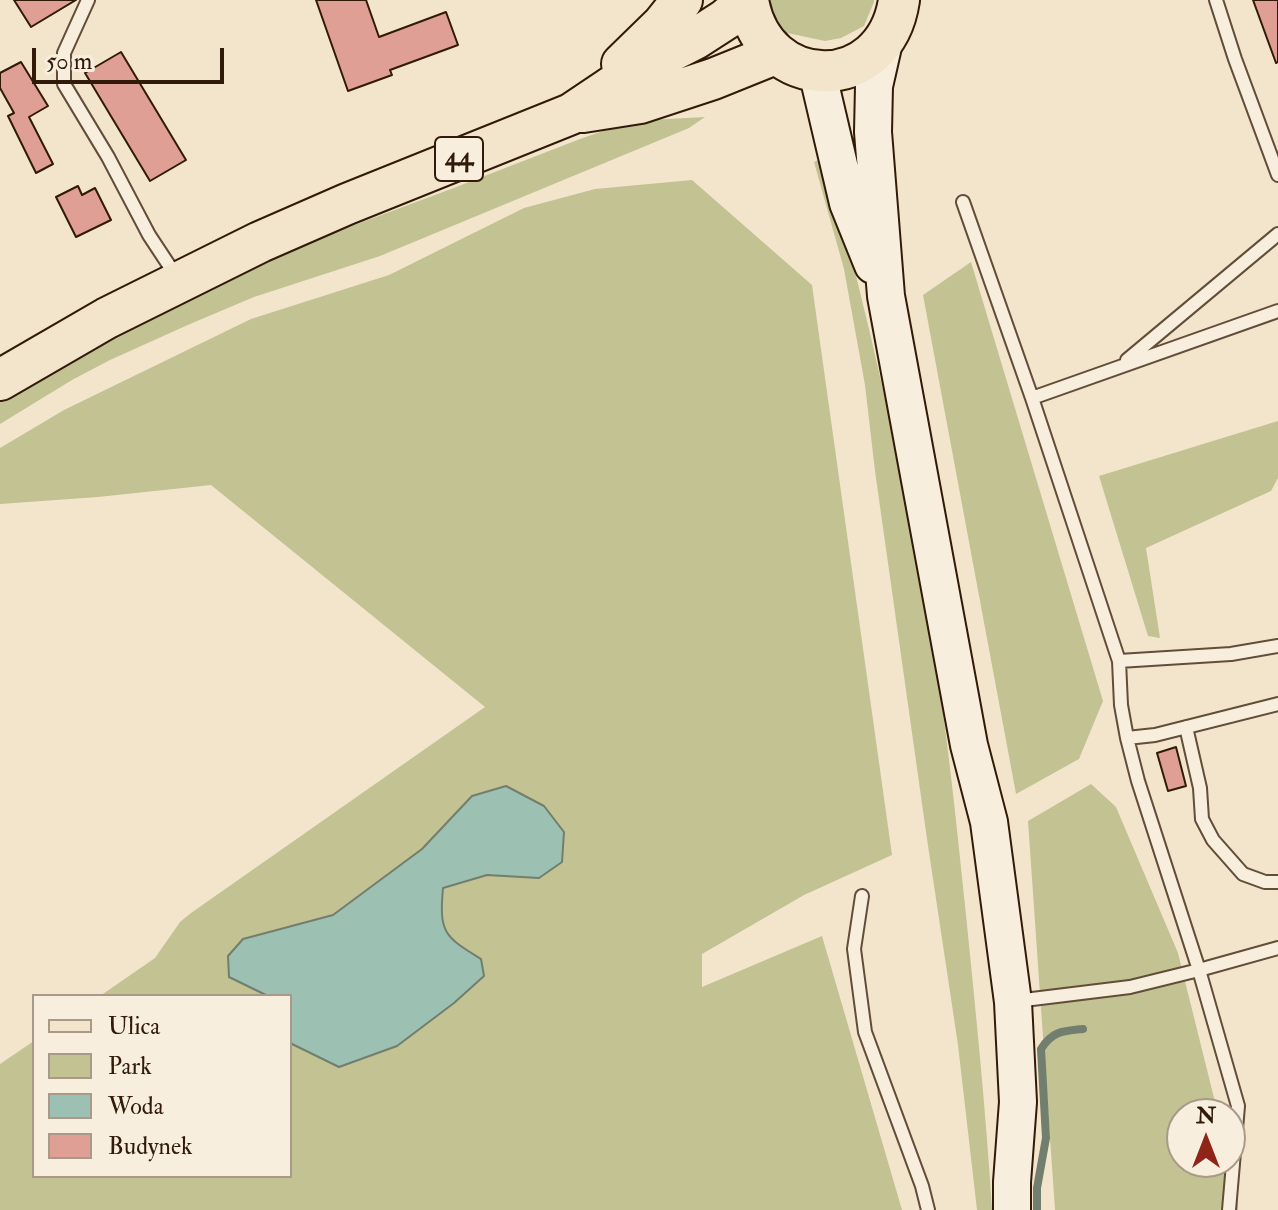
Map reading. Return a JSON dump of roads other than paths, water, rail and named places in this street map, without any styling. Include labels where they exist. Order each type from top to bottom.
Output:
[{"type":"main road","name":"44","points":[[571,114],[663,24],[682,0]]},
{"type":"main road","name":"44","points":[[0,380],[107,318],[260,242],[571,114],[644,65],[716,26],[748,0],[756,30],[775,54],[640,103],[571,114]]},
{"type":"main road","points":[[899,0],[897,15],[884,42],[874,86],[873,132],[886,296],[969,745],[989,822],[1013,1002],[1018,1102],[1012,1196]]},
{"type":"main road","points":[[775,54],[802,68],[832,71],[861,61],[884,42]]},
{"type":"main road","points":[[817,71],[848,203],[886,296]]},
{"type":"main road","points":[[969,745],[969,826],[996,1096],[1012,1196]]},
{"type":"lane","points":[[88,0],[64,53],[64,84],[108,157],[149,235],[179,281]]},
{"type":"lane","points":[[1216,0],[1278,175]]},
{"type":"lane","points":[[963,202],[1119,661],[1121,705],[1138,781],[1199,970],[1238,1106],[1229,1210]]},
{"type":"lane","points":[[1119,367],[1278,234]]},
{"type":"lane","points":[[1032,398],[1278,311]]},
{"type":"lane","points":[[1119,661],[1231,654],[1278,646]]},
{"type":"lane","points":[[1127,738],[1155,735],[1278,704]]},
{"type":"lane","points":[[1186,727],[1200,788],[1202,819],[1213,840],[1243,874],[1265,882],[1278,882]]},
{"type":"lane","points":[[862,896],[854,949],[865,1032],[928,1210]]},
{"type":"lane","points":[[1013,1002],[1130,987],[1278,948]]},
{"type":"water","points":[[506,786],[544,806],[564,832],[562,862],[539,878],[487,875],[443,888],[442,915],[447,932],[459,945],[481,959],[484,976],[397,1046],[339,1067],[292,1044],[292,994],[264,994],[229,977],[228,956],[243,939],[333,915],[422,849],[472,796]]},
{"type":"waterway","points":[[1037,1210],[1037,1188],[1046,1138],[1041,1049],[1059,1033],[1083,1029]]}]
